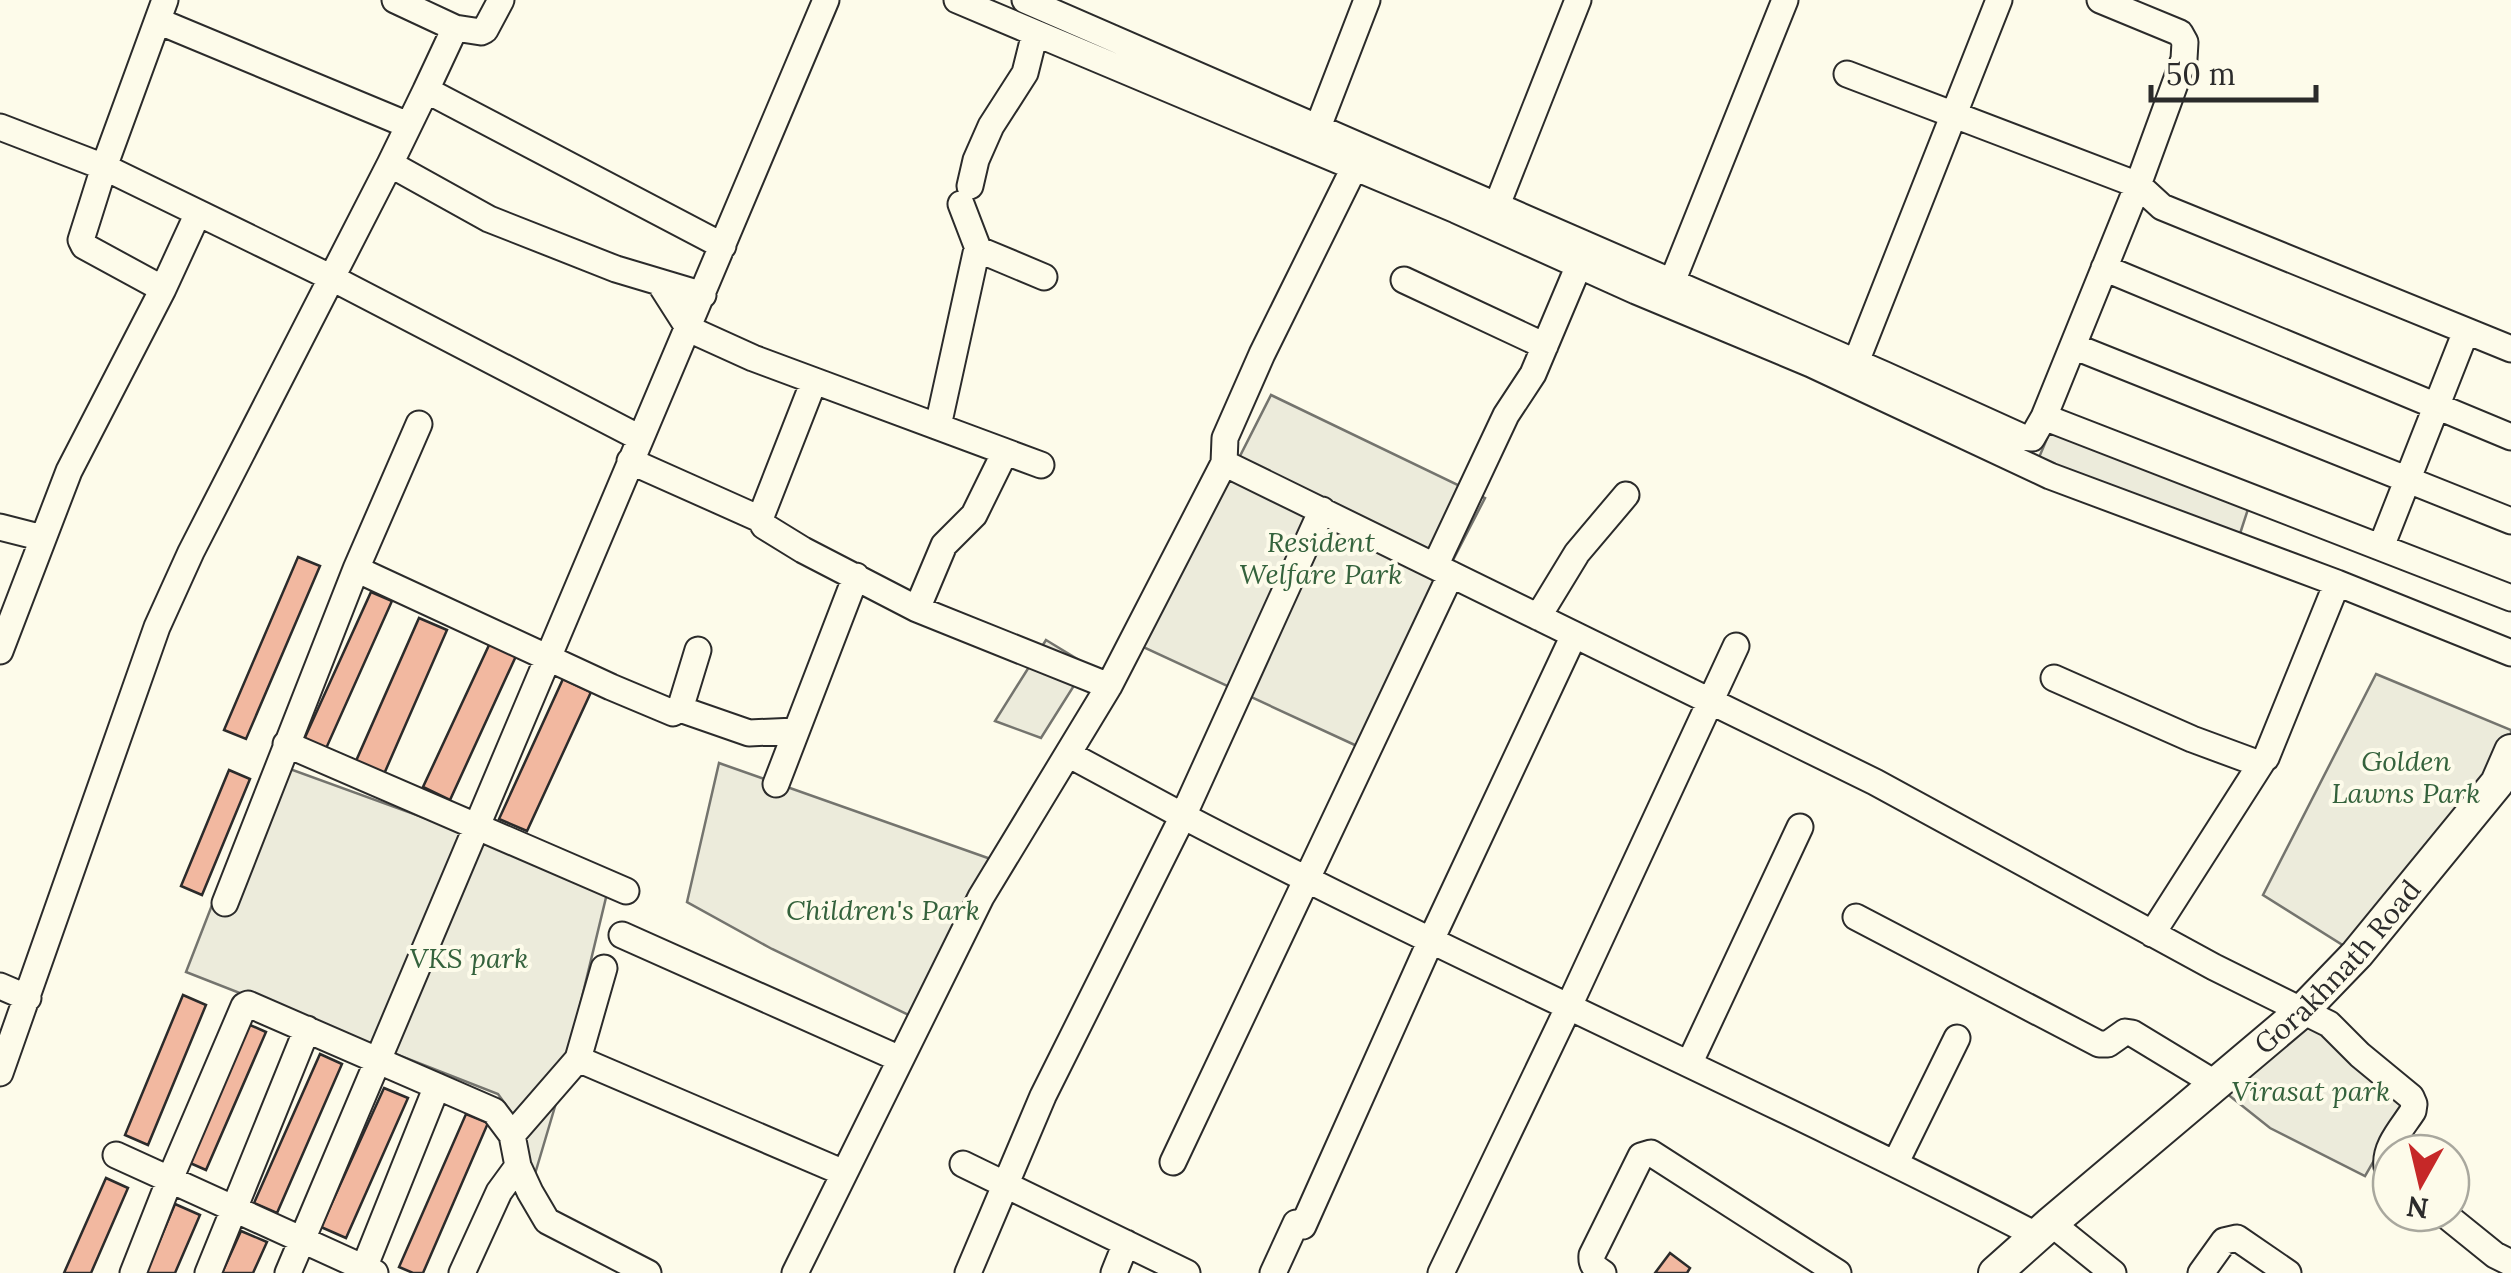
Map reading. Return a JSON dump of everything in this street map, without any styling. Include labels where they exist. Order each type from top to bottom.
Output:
[{"type":"main road","name":"Gorakhnath Road","points":[[1996,1273],[2301,1012],[2357,954],[2498,783],[2511,751]]},
{"type":"street","points":[[395,0],[455,28],[481,32],[501,0]]},
{"type":"street","points":[[288,1273],[826,0]]},
{"type":"street","points":[[957,0],[1035,34],[1497,205],[2022,438],[2032,438],[2044,416],[2138,185],[2184,58],[2186,42],[2180,33],[2100,0]]},
{"type":"street","points":[[1025,0],[1314,138],[1354,168],[1811,364],[2050,476],[2337,583],[2511,654]]},
{"type":"street","points":[[1314,138],[1368,0]]},
{"type":"street","points":[[1497,205],[1578,0]]},
{"type":"street","points":[[1672,282],[1785,0]]},
{"type":"street","points":[[1856,362],[1999,0]]},
{"type":"street","points":[[163,289],[84,246],[81,240],[162,11],[408,125]]},
{"type":"street","points":[[0,1073],[157,627],[455,28]]},
{"type":"street","points":[[979,251],[965,195],[992,126],[1025,73],[1035,34]]},
{"type":"street","points":[[1846,74],[2138,185],[2162,207],[2511,349]]},
{"type":"street","points":[[426,90],[723,246]]},
{"type":"street","points":[[0,127],[104,167],[332,278],[760,519],[764,526],[802,550],[917,609],[1109,686]]},
{"type":"street","points":[[390,164],[490,219],[616,269],[702,296]]},
{"type":"street","points":[[795,1273],[981,897],[1109,686],[1224,462],[1224,438],[1354,168]]},
{"type":"street","points":[[0,650],[69,471],[198,213]]},
{"type":"street","points":[[979,251],[1044,277]]},
{"type":"street","points":[[938,426],[974,257],[979,251]]},
{"type":"street","points":[[1173,1162],[1308,881],[1506,416],[1533,374],[1579,265]]},
{"type":"street","points":[[2104,268],[2511,437]]},
{"type":"street","points":[[1404,280],[1545,346]]},
{"type":"street","points":[[659,282],[688,329],[753,358],[1041,465]]},
{"type":"street","points":[[2381,547],[2466,331]]},
{"type":"street","points":[[2073,346],[2511,520]]},
{"type":"street","points":[[760,519],[814,381]]},
{"type":"street","points":[[2044,416],[2511,598]]},
{"type":"street","points":[[224,903],[356,568],[419,424]]},
{"type":"street","points":[[917,609],[944,545],[974,515],[1005,452]]},
{"type":"street","points":[[1224,462],[1875,782],[2152,934],[2329,1024],[2360,1056],[2411,1097],[2413,1111],[2399,1133]]},
{"type":"street","points":[[1538,617],[1577,553],[1626,495]]},
{"type":"street","points":[[968,1273],[1043,1096],[1183,816],[1322,510]]},
{"type":"street","points":[[0,527],[43,538]]},
{"type":"street","points":[[356,568],[673,713],[680,708],[698,650]]},
{"type":"street","points":[[776,784],[856,576]]},
{"type":"street","points":[[2152,934],[2266,758],[2337,583]]},
{"type":"street","points":[[1273,1273],[1299,1225],[1574,635]]},
{"type":"street","points":[[1441,1273],[1736,646]]},
{"type":"street","points":[[2054,678],[2192,739],[2262,762]]},
{"type":"street","points":[[680,708],[749,733],[796,731]]},
{"type":"street","points":[[286,744],[626,892]]},
{"type":"street","points":[[1068,754],[1308,881],[1895,1164],[2044,1229],[2113,1273]]},
{"type":"street","points":[[1690,1064],[1800,826]]},
{"type":"street","points":[[1856,917],[2099,1044],[2108,1044],[2125,1032],[2132,1033],[2216,1084]]},
{"type":"street","points":[[622,936],[900,1059]]},
{"type":"street","points":[[512,1134],[578,1058],[604,968]]},
{"type":"street","points":[[0,986],[28,998]]},
{"type":"street","points":[[134,1273],[170,1179],[248,1004],[494,1111],[512,1134],[518,1166],[547,1221],[648,1273]]},
{"type":"street","points":[[208,1273],[307,1029]]},
{"type":"street","points":[[1895,1164],[1956,1038]]},
{"type":"street","points":[[578,1058],[844,1173]]},
{"type":"street","points":[[116,1155],[367,1271],[438,1086]]},
{"type":"street","points":[[1603,1273],[1595,1268],[1592,1255],[1641,1156],[1652,1153],[1838,1273]]},
{"type":"street","points":[[964,1164],[1187,1273]]},
{"type":"street","points":[[462,1273],[494,1203],[518,1166]]},
{"type":"street","points":[[2468,1233],[2511,1263]]},
{"type":"street","points":[[2201,1273],[2230,1238],[2236,1238],[2288,1273]]},
{"type":"street","points":[[1114,1273],[1126,1244]]},
{"type":"green space","name":"Resident Welfare Park","points":[[1271,395],[1485,498],[1357,746],[1143,647]]},
{"type":"green space","points":[[2051,429],[2249,506],[2237,543],[2035,467]]},
{"type":"green space","points":[[1046,640],[1087,665],[1041,738],[995,721]]},
{"type":"green space","name":"Golden Lawns Park","points":[[2376,674],[2511,730],[2511,751],[2357,954],[2263,895]]},
{"type":"green space","name":"VKS park","points":[[268,761],[609,885],[559,1093],[532,1184],[519,1123],[498,1094],[186,972]]},
{"type":"green space","name":"Children's Park","points":[[719,763],[1002,863],[919,1020],[772,949],[687,902]]},
{"type":"green space","name":"Virasat park","points":[[2301,1020],[2325,1032],[2404,1108],[2390,1133],[2371,1133],[2371,1166],[2365,1176],[2270,1128],[2221,1089]]},
{"type":"building","points":[[298,557],[320,566],[246,739],[224,730]]},
{"type":"building","points":[[371,592],[392,601],[324,753],[302,744]]},
{"type":"building","points":[[419,618],[447,630],[384,774],[356,761]]},
{"type":"building","points":[[490,643],[516,656],[450,800],[423,787]]},
{"type":"building","points":[[563,679],[591,692],[527,831],[499,819]]},
{"type":"building","points":[[229,770],[250,779],[202,895],[181,886]]},
{"type":"building","points":[[183,995],[206,1005],[148,1145],[125,1135]]},
{"type":"building","points":[[241,1021],[266,1032],[206,1170],[181,1159]]},
{"type":"building","points":[[320,1054],[342,1064],[277,1213],[254,1203]]},
{"type":"building","points":[[384,1088],[408,1098],[346,1238],[321,1227]]},
{"type":"building","points":[[466,1114],[488,1123],[423,1273],[413,1273],[399,1267]]},
{"type":"building","points":[[106,1178],[128,1188],[91,1273],[64,1273]]},
{"type":"building","points":[[175,1204],[200,1215],[175,1273],[146,1273]]},
{"type":"building","points":[[241,1231],[267,1242],[253,1273],[222,1273]]},
{"type":"building","points":[[1670,1253],[1690,1268],[1687,1273],[1655,1273]]}]
